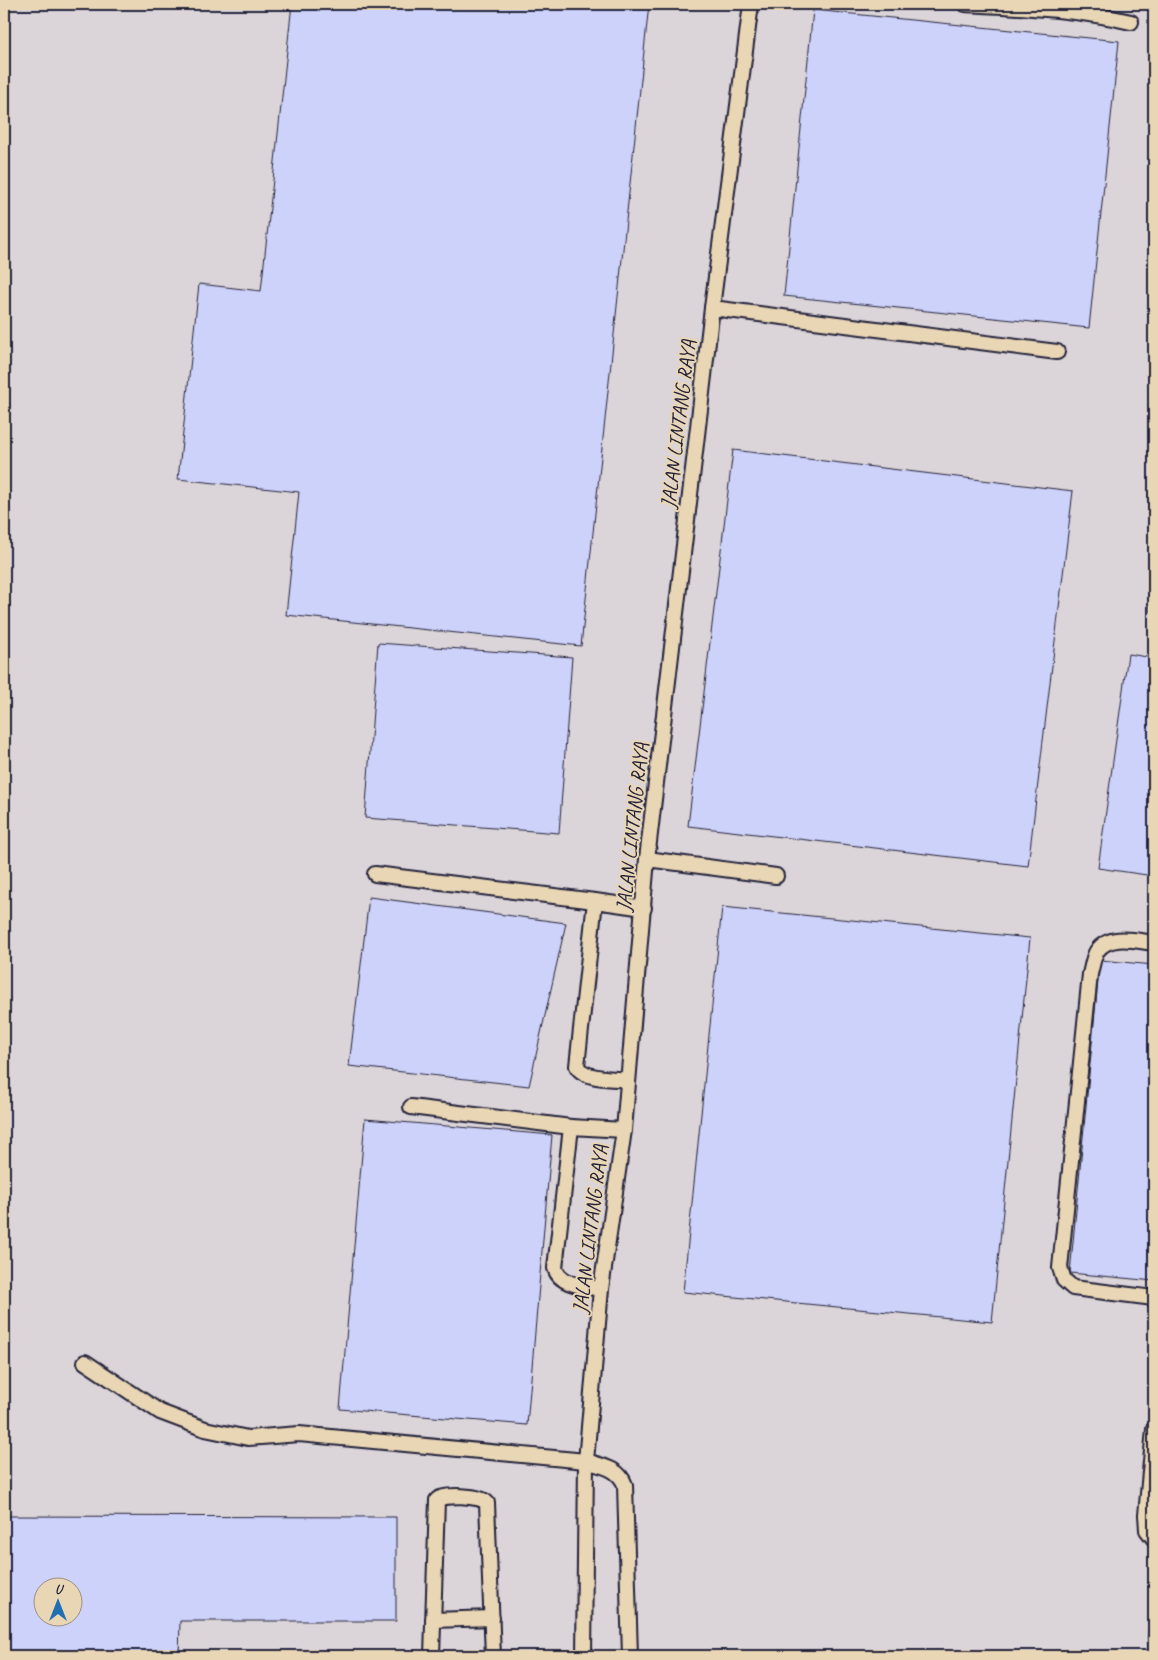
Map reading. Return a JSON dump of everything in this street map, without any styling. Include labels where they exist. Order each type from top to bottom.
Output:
[{"type":"lane","name":"JALAN LINTANG RAYA","points":[[584,1656],[586,1461],[601,1289],[624,1130],[647,859],[712,308],[751,4]]},
{"type":"lane","points":[[965,4],[1051,9],[1102,15],[1131,22]]},
{"type":"lane","points":[[712,308],[1057,352]]},
{"type":"lane","points":[[647,859],[776,876]]},
{"type":"lane","points":[[375,874],[644,908]]},
{"type":"lane","points":[[595,901],[578,1066],[579,1071],[586,1074],[628,1080]]},
{"type":"lane","points":[[1154,943],[1113,940],[1103,944],[1096,951],[1090,974],[1060,1268],[1064,1280],[1073,1288],[1154,1298]]},
{"type":"lane","points":[[411,1107],[571,1127],[624,1130]]},
{"type":"lane","points":[[571,1127],[555,1268],[557,1277],[563,1281],[601,1289]]},
{"type":"lane","points":[[85,1362],[160,1412],[205,1429],[248,1438],[299,1434],[586,1461],[611,1468],[622,1476],[626,1485],[630,1656]]},
{"type":"lane","points":[[1154,1430],[1146,1516],[1147,1530],[1154,1539]]},
{"type":"lane","points":[[432,1656],[437,1500],[444,1496],[480,1498],[487,1503],[493,1656]]},
{"type":"lane","points":[[433,1620],[492,1618]]},
{"type":"shaded area","points":[[4,4],[1154,4],[1154,1656],[4,1656]]},
{"type":"building","points":[[292,4],[649,4],[581,646],[286,615],[299,492],[178,479],[199,284],[261,291]]},
{"type":"building","points":[[813,10],[1119,41],[1089,328],[784,296]]},
{"type":"building","points":[[733,450],[1073,491],[1028,866],[688,826]]},
{"type":"building","points":[[1154,569],[1154,612],[1149,611]]},
{"type":"building","points":[[378,643],[572,657],[559,833],[365,818]]},
{"type":"building","points":[[1128,654],[1154,658],[1154,876],[1098,868]]},
{"type":"building","points":[[369,897],[566,923],[529,1086],[349,1066]]},
{"type":"building","points":[[722,907],[1030,938],[992,1322],[683,1292]]},
{"type":"building","points":[[1100,960],[1154,965],[1154,1281],[1070,1273]]},
{"type":"building","points":[[365,1119],[552,1135],[527,1425],[340,1409]]},
{"type":"building","points":[[4,1516],[396,1517],[396,1621],[180,1621],[179,1656],[4,1656]]},
{"type":"building","points":[[1154,1564],[1154,1656],[1146,1656]]}]
